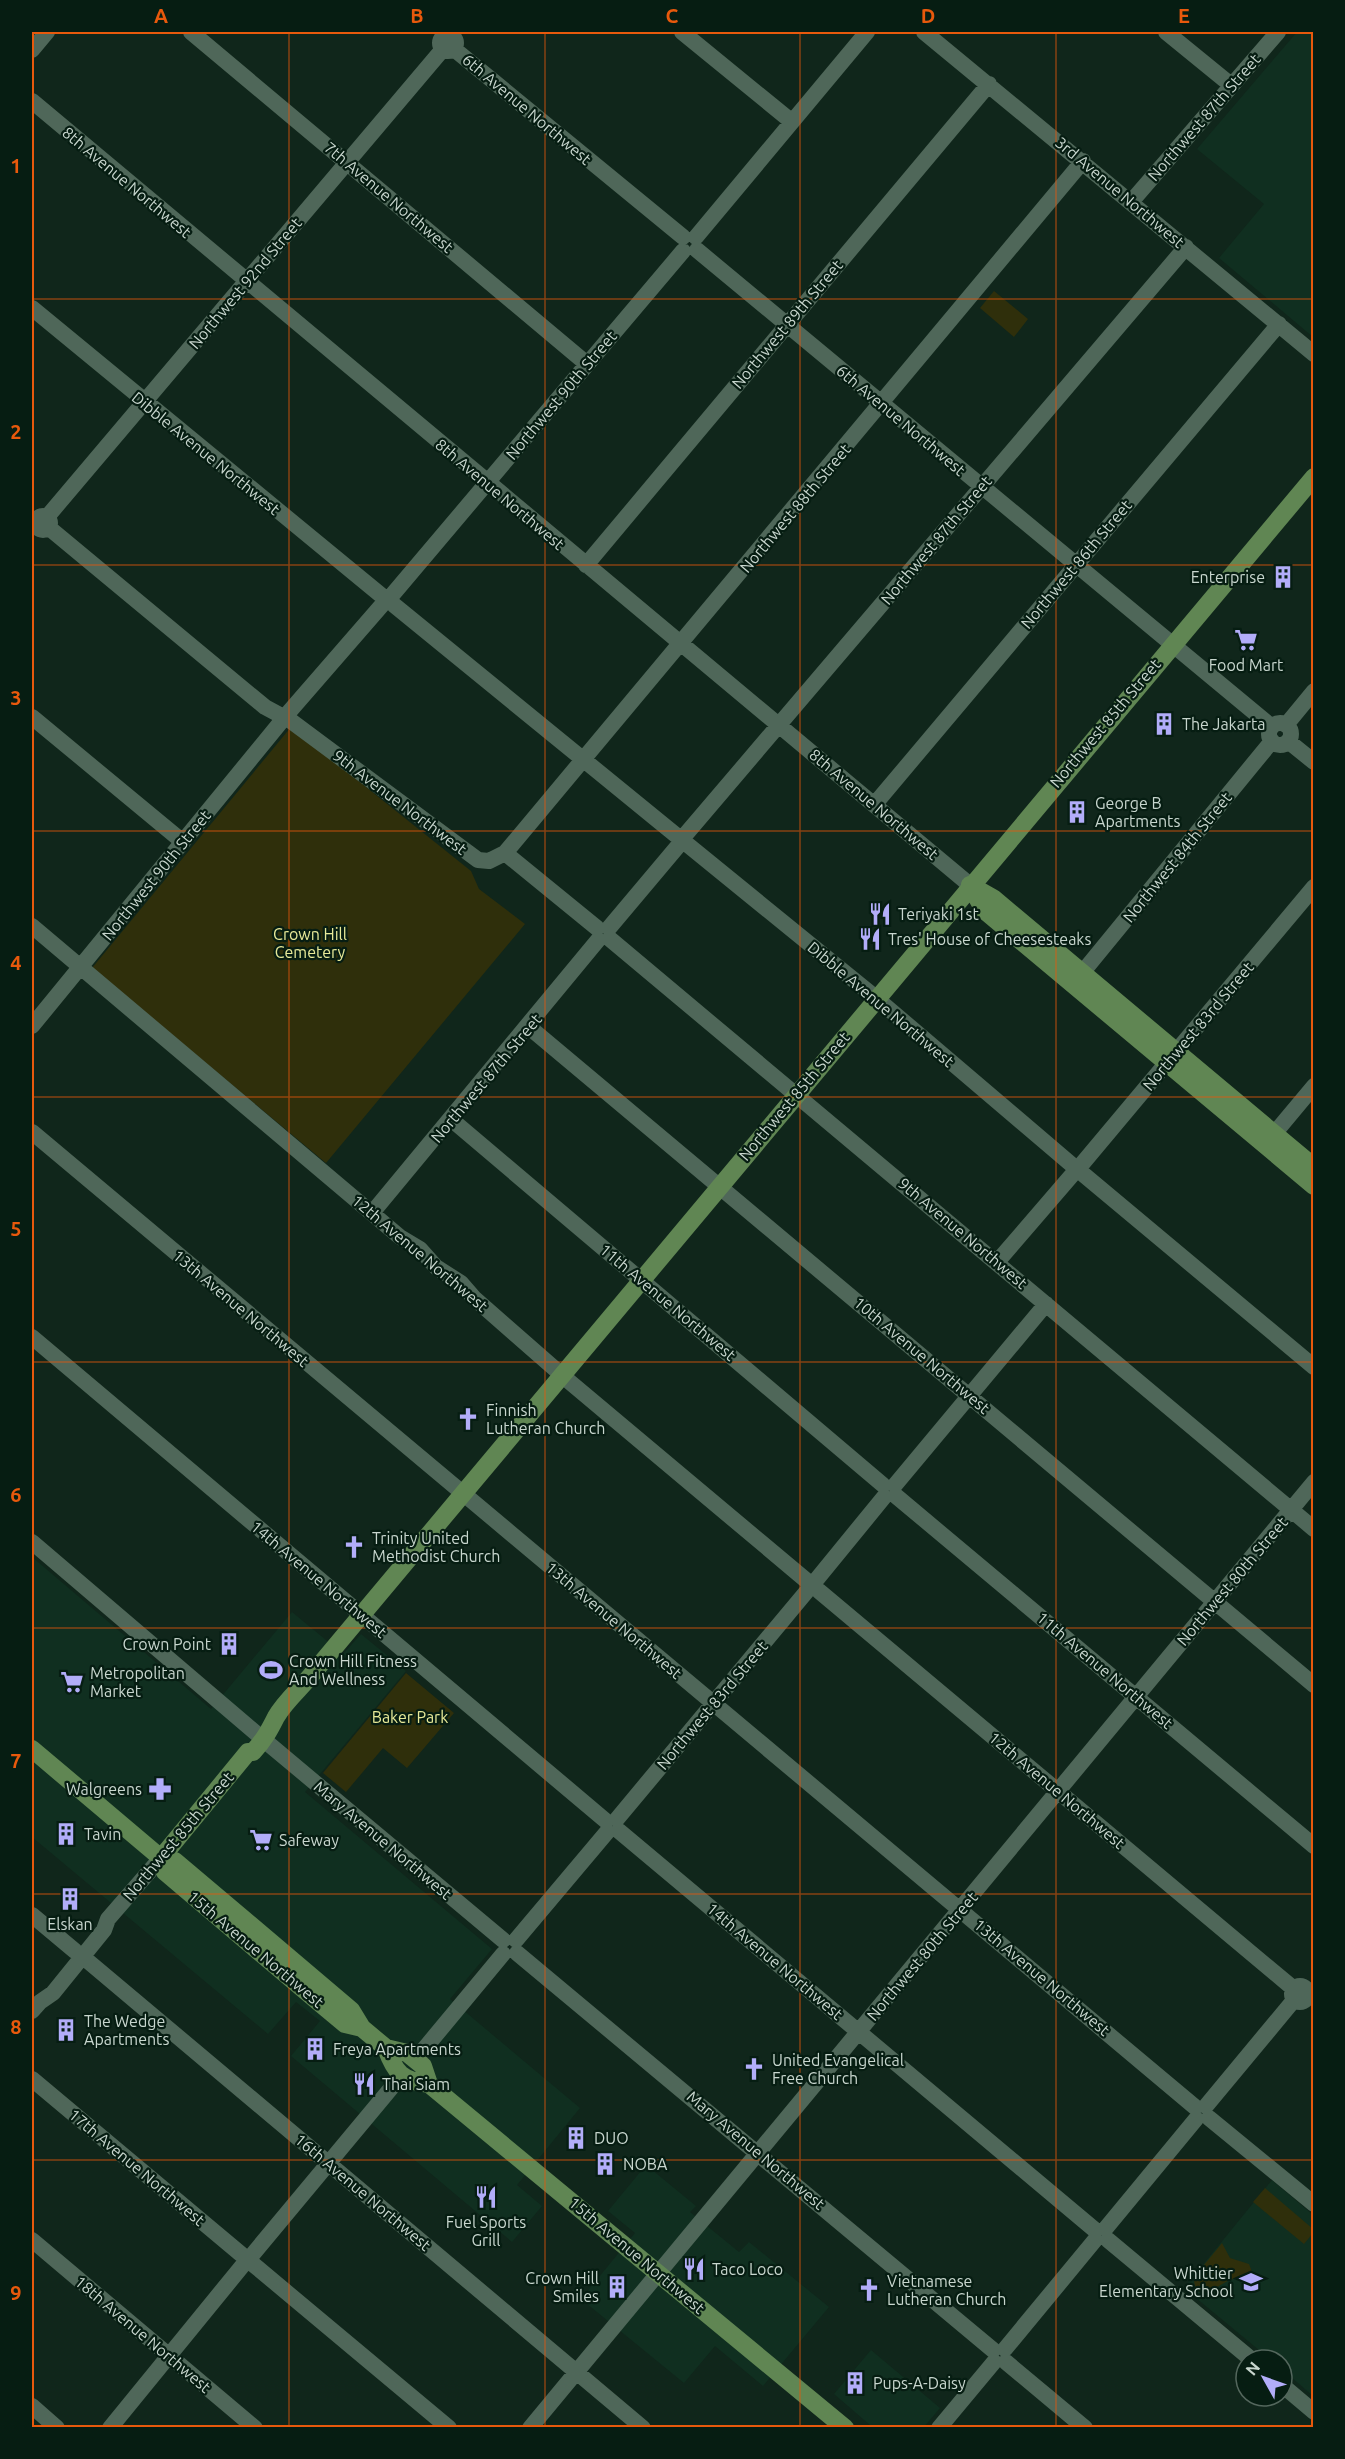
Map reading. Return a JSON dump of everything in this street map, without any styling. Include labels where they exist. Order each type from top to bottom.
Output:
[{"type":"main road","name":"Northwest 85th Street","points":[[160,1857],[248,1752],[253,1752],[266,1722],[276,1717],[362,1615],[1172,643],[1314,477]]},
{"type":"main road","name":"8th Avenue Northwest","points":[[970,885],[993,898],[1082,973],[1171,1058],[1314,1186]]},
{"type":"main road","name":"8th Avenue Northwest","points":[[970,885],[984,910],[1171,1058],[1274,1134],[1314,1167]]},
{"type":"main road","name":"15th Avenue Northwest","points":[[32,1749],[160,1857],[175,1861],[351,2010],[362,2028],[386,2048],[407,2053],[423,2066],[429,2084],[845,2427]]},
{"type":"main road","name":"15th Avenue Northwest","points":[[160,1857],[165,1872],[345,2024],[362,2028]]},
{"type":"main road","points":[[300,1986],[306,1984],[325,1997],[334,1996]]},
{"type":"main road","name":"15th Avenue Northwest","points":[[386,2048],[393,2067],[402,2075],[411,2082],[429,2084]]},
{"type":"street","points":[[32,50],[47,32]]},
{"type":"street","name":"7th Avenue Northwest","points":[[191,32],[348,161],[587,364]]},
{"type":"street","points":[[681,32],[791,121]]},
{"type":"street","name":"Northwest 90th Street","points":[[32,1026],[284,718],[388,600],[867,32]]},
{"type":"street","name":"3rd Avenue Northwest","points":[[924,32],[1314,354]]},
{"type":"street","points":[[1166,32],[1231,85]]},
{"type":"street","name":"Northwest 87th Street","points":[[1131,202],[1278,32]]},
{"type":"street","name":"Northwest 92nd Street","points":[[39,523],[246,282],[448,39]]},
{"type":"street","name":"6th Avenue Northwest","points":[[448,39],[690,244],[1314,762]]},
{"type":"street","name":"Northwest 89th Street","points":[[586,565],[989,84]]},
{"type":"street","name":"8th Avenue Northwest","points":[[32,101],[970,885]]},
{"type":"street","name":"Northwest 88th Street","points":[[505,853],[1083,161]]},
{"type":"street","name":"Northwest 87th Street","points":[[372,1213],[452,1120],[682,840],[1186,247]]},
{"type":"street","name":"Dibble Avenue Northwest","points":[[32,308],[144,402],[876,998],[1077,1170],[1314,1367]]},
{"type":"street","name":"Northwest 86th Street","points":[[874,805],[1279,324]]},
{"type":"street","name":"9th Avenue Northwest","points":[[39,523],[265,707],[284,718],[478,860],[489,861],[505,853],[796,1093],[1314,1529]]},
{"type":"street","name":"Northwest 84th Street","points":[[1082,973],[1314,691]]},
{"type":"street","points":[[32,717],[183,842]]},
{"type":"street","name":"Northwest 83rd Street","points":[[998,1262],[1314,887]]},
{"type":"street","name":"12th Avenue Northwest","points":[[32,926],[400,1237],[420,1249],[436,1267],[461,1283],[474,1298],[562,1374],[813,1586],[1304,1993]]},
{"type":"street","name":"10th Avenue Northwest","points":[[529,1027],[1314,1684]]},
{"type":"street","points":[[1274,1134],[1314,1086]]},
{"type":"street","name":"11th Avenue Northwest","points":[[452,1120],[889,1491],[1314,1846]]},
{"type":"street","name":"13th Avenue Northwest","points":[[32,1132],[961,1909],[1201,2113],[1314,2204]]},
{"type":"street","name":"Northwest 83rd Street","points":[[415,2060],[813,1586],[889,1491],[1046,1304]]},
{"type":"street","name":"14th Avenue Northwest","points":[[32,1337],[612,1826],[1238,2348]]},
{"type":"street","name":"Northwest 80th Street","points":[[530,2427],[1314,1482]]},
{"type":"street","name":"Mary Avenue Northwest","points":[[32,1542],[260,1737],[1085,2427]]},
{"type":"street","name":"Northwest 85th Street","points":[[36,2006],[53,1993],[79,1954],[104,1930],[108,1919],[160,1857]]},
{"type":"street","name":"16th Avenue Northwest","points":[[32,1915],[643,2427]]},
{"type":"street","points":[[939,2427],[1304,1993]]},
{"type":"street","points":[[110,2427],[402,2075]]},
{"type":"street","name":"17th Avenue Northwest","points":[[32,2079],[449,2427]]},
{"type":"street","name":"18th Avenue Northwest","points":[[32,2240],[255,2427]]},
{"type":"street","points":[[1294,2395],[1314,2412]]},
{"type":"street","points":[[32,2406],[57,2427]]},
{"type":"shaded area","points":[[1297,32],[1313,32],[1313,337],[1219,258],[1264,204],[1197,149]]},
{"type":"shaded area","points":[[32,1557],[211,1709],[292,1612],[343,1654],[361,1634],[406,1671],[305,1792],[492,1949],[450,1999],[580,2108],[517,2185],[542,2206],[512,2242],[291,2056],[320,2021],[296,2002],[268,2034],[32,1837]]},
{"type":"shaded area","points":[[646,2165],[696,2206],[690,2212],[739,2252],[749,2242],[829,2307],[763,2386],[715,2346],[684,2383],[581,2299],[635,2233],[608,2211]]},
{"type":"shaded area","name":"Whittier Elementary School","points":[[1272,2180],[1313,2215],[1313,2396],[1294,2379],[1294,2348],[1256,2348],[1184,2288]]},
{"type":"shaded area","points":[[871,2350],[940,2408],[924,2427],[869,2427],[870,2425],[834,2394]]},
{"type":"green space","points":[[994,291],[1028,319],[1014,337],[980,308]]},
{"type":"green space","name":"Crown Hill Cemetery","points":[[291,727],[471,871],[479,889],[525,924],[326,1163],[92,968]]},
{"type":"green space","name":"Baker Park","points":[[406,1673],[454,1713],[407,1768],[383,1748],[346,1792],[323,1773]]},
{"type":"green space","points":[[1265,2188],[1313,2229],[1313,2233],[1304,2244],[1253,2202]]},
{"type":"green space","points":[[1222,2243],[1230,2258],[1249,2264],[1254,2277],[1236,2278],[1208,2292],[1198,2291],[1194,2277]]},
{"type":"place","name":"Enterprise","points":[[1283,577]]},
{"type":"place","name":"Food Mart","points":[[1246,640]]},
{"type":"place","name":"The Jakarta","points":[[1164,724]]},
{"type":"place","name":"George B Apartments","points":[[1077,812]]},
{"type":"place","name":"Teriyaki 1st","points":[[880,914]]},
{"type":"place","name":"Tres' House of Cheesesteaks","points":[[870,939]]},
{"type":"place","name":"Finnish Lutheran Church","points":[[468,1419]]},
{"type":"place","name":"Trinity United Methodist Church","points":[[354,1547]]},
{"type":"place","name":"Crown Point","points":[[229,1644]]},
{"type":"place","name":"Crown Hill Fitness And Wellness","points":[[271,1670]]},
{"type":"place","name":"Metropolitan Market","points":[[72,1682]]},
{"type":"place","name":"Walgreens","points":[[160,1789]]},
{"type":"place","name":"Tavin","points":[[66,1834]]},
{"type":"place","name":"Safeway","points":[[261,1840]]},
{"type":"place","name":"Elskan","points":[[70,1899]]},
{"type":"place","name":"The Wedge Apartments","points":[[66,2030]]},
{"type":"place","name":"Freya Apartments","points":[[315,2049]]},
{"type":"place","name":"United Evangelical Free Church","points":[[754,2069]]},
{"type":"place","name":"Thai Siam","points":[[364,2084]]},
{"type":"place","name":"DUO","points":[[576,2138]]},
{"type":"place","name":"NOBA","points":[[605,2164]]},
{"type":"place","name":"Fuel Sports Grill","points":[[486,2197]]},
{"type":"place","name":"Taco Loco","points":[[694,2269]]},
{"type":"place","name":"Whittier Elementary School","points":[[1251,2282]]},
{"type":"place","name":"Crown Hill Smiles","points":[[617,2287]]},
{"type":"place","name":"Vietnamese Lutheran Church","points":[[869,2290]]},
{"type":"place","name":"Pups-A-Daisy","points":[[855,2383]]}]
